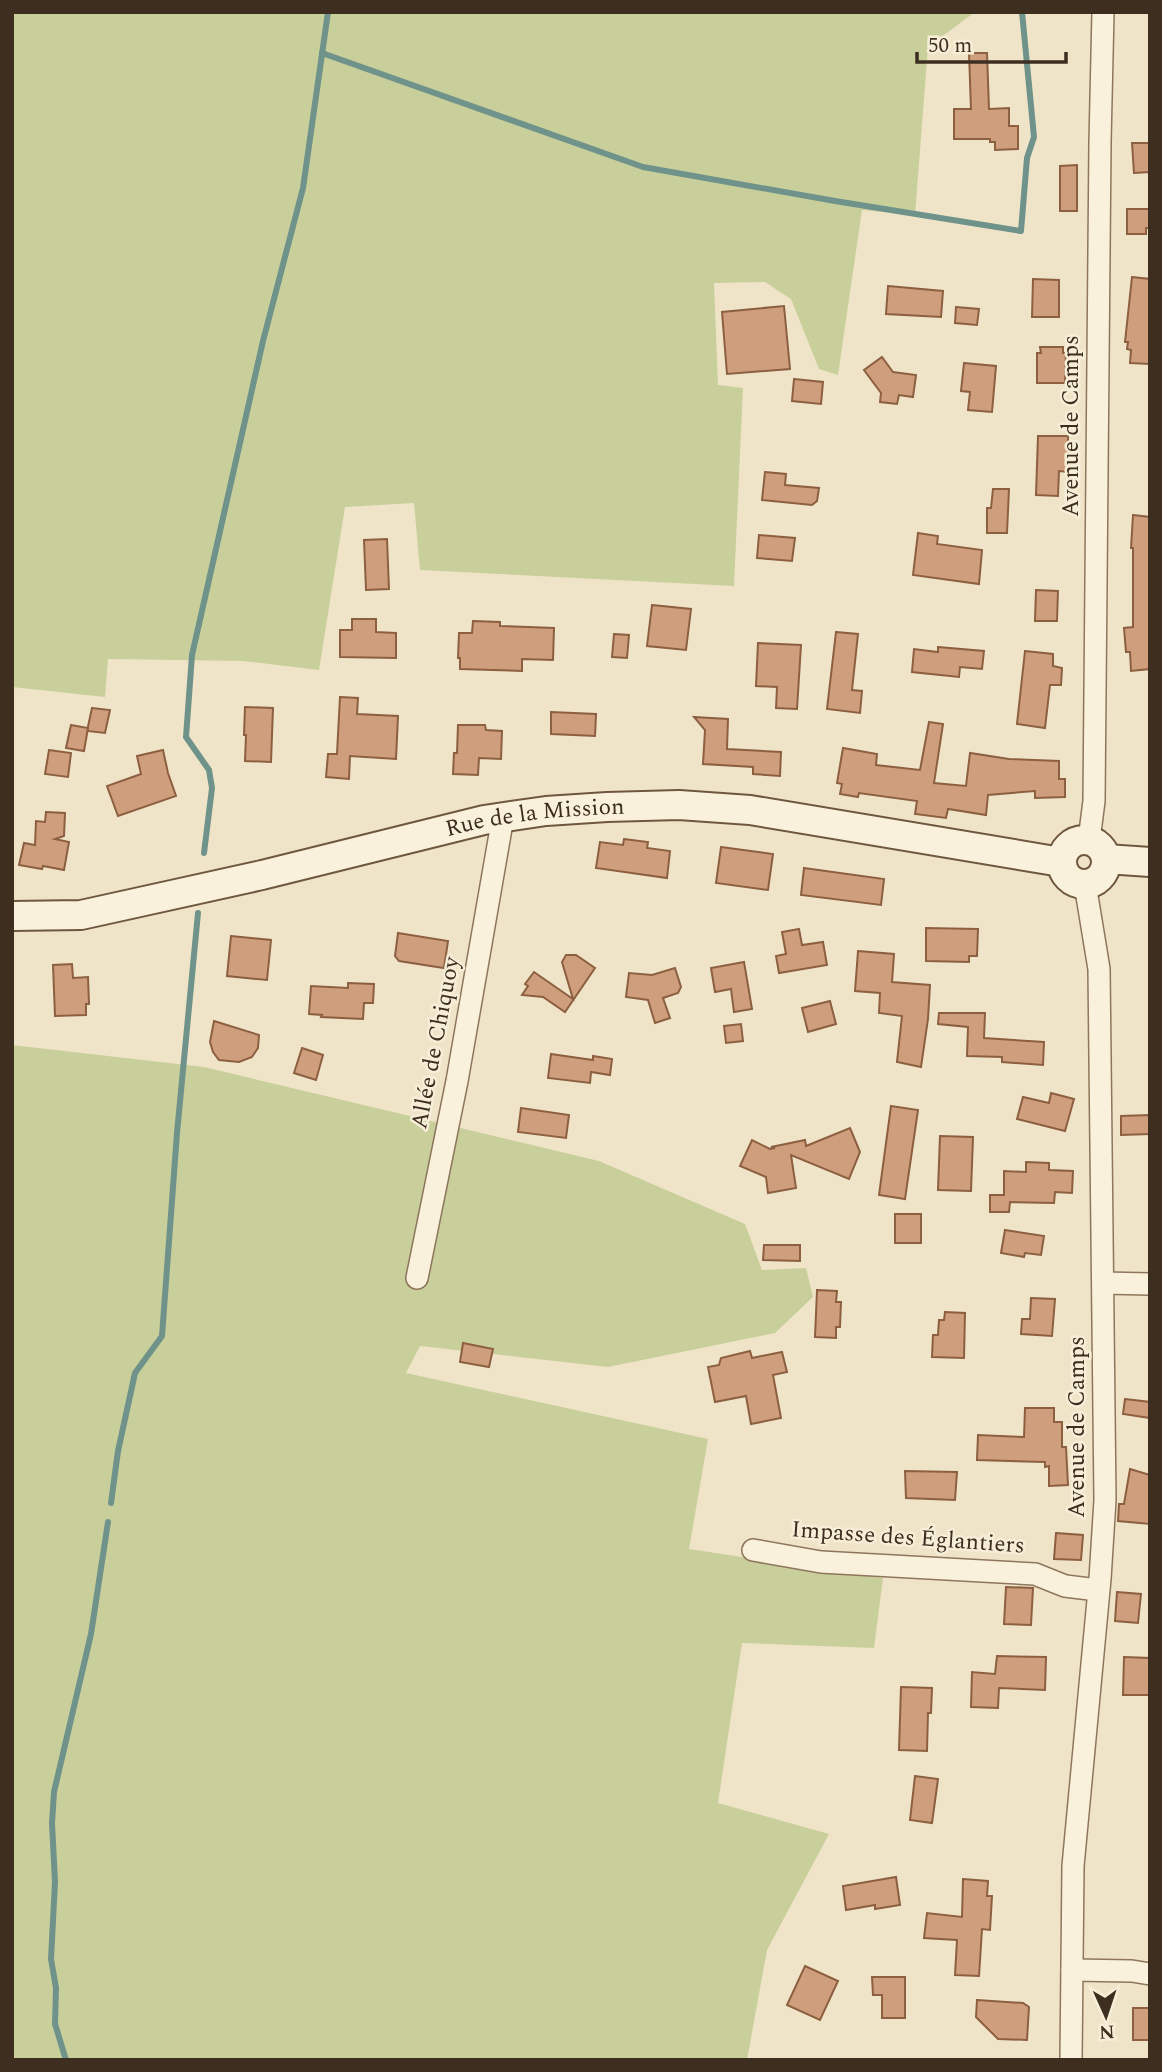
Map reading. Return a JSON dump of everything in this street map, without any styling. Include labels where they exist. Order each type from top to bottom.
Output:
[{"type":"main road","name":"Rue de la Mission","points":[[12,916],[81,915],[262,875],[484,820],[558,810],[679,805],[750,810],[1061,862]]},
{"type":"main road","points":[[1097,849],[1103,873],[1098,879],[1085,884],[1071,881],[1061,862],[1062,855],[1070,845],[1082,840],[1097,849],[1150,862]]},
{"type":"street","name":"Avenue de Camps","points":[[1097,849],[1094,801],[1099,169],[1103,12]]},
{"type":"street","name":"Allée de Chiquoy","points":[[417,1278],[457,1080],[503,817]]},
{"type":"street","name":"Avenue de Camps","points":[[1071,2060],[1073,1866],[1105,1500],[1099,969],[1085,884]]},
{"type":"street","points":[[1103,1283],[1150,1284]]},
{"type":"street","name":"Impasse des Églantiers","points":[[753,1550],[821,1562],[1035,1574],[1065,1586],[1098,1590]]},
{"type":"street","points":[[1072,1970],[1150,1974]]},
{"type":"green space","points":[[12,12],[975,12],[928,47],[915,215],[862,210],[838,375],[819,369],[791,299],[765,282],[714,283],[718,385],[743,388],[734,586],[420,570],[414,503],[345,507],[319,670],[243,661],[108,659],[105,697],[12,687]]},
{"type":"green space","points":[[12,1045],[204,1067],[599,1161],[745,1224],[762,1270],[806,1268],[813,1297],[775,1333],[608,1367],[420,1346],[406,1373],[708,1439],[689,1549],[883,1578],[874,1648],[742,1643],[718,1803],[829,1834],[767,1950],[747,2060],[12,2060]]},
{"type":"building","points":[[969,53],[987,53],[989,109],[1009,108],[1009,126],[1018,126],[1018,149],[995,150],[995,142],[990,142],[990,139],[954,139],[954,109],[971,109]]},
{"type":"building","points":[[1132,143],[1150,143],[1150,172],[1134,173]]},
{"type":"building","points":[[1077,165],[1077,211],[1060,211],[1060,166]]},
{"type":"building","points":[[1127,209],[1150,209],[1150,228],[1146,228],[1146,234],[1127,234]]},
{"type":"building","points":[[1132,277],[1150,279],[1150,364],[1130,363],[1131,350],[1127,349],[1128,342],[1125,342]]},
{"type":"building","points":[[1033,279],[1059,280],[1059,317],[1032,317]]},
{"type":"building","points":[[888,286],[943,291],[941,317],[886,314]]},
{"type":"building","points":[[784,306],[790,369],[727,374],[722,312]]},
{"type":"building","points":[[956,307],[979,309],[977,325],[955,323]]},
{"type":"building","points":[[1040,347],[1063,347],[1063,353],[1066,353],[1065,383],[1037,383],[1037,353],[1041,353]]},
{"type":"building","points":[[882,357],[893,372],[916,375],[913,397],[899,395],[897,404],[880,402],[881,393],[864,370]]},
{"type":"building","points":[[964,363],[996,366],[992,412],[968,410],[970,392],[961,391]]},
{"type":"building","points":[[794,379],[823,382],[821,404],[792,401]]},
{"type":"building","points":[[1038,436],[1068,436],[1068,472],[1059,471],[1058,496],[1036,495]]},
{"type":"building","points":[[765,472],[786,474],[785,485],[819,488],[817,501],[812,505],[762,500]]},
{"type":"building","points":[[993,489],[1009,489],[1007,533],[987,533],[987,508],[991,508]]},
{"type":"building","points":[[1133,515],[1150,517],[1150,669],[1131,671],[1124,628],[1133,627]]},
{"type":"building","points":[[918,533],[938,536],[937,544],[982,550],[979,584],[913,575]]},
{"type":"building","points":[[759,535],[795,538],[792,561],[757,558]]},
{"type":"building","points":[[387,539],[389,589],[366,590],[364,540]]},
{"type":"building","points":[[1036,590],[1058,591],[1057,621],[1035,621]]},
{"type":"building","points":[[652,605],[691,609],[686,650],[647,646]]},
{"type":"building","points":[[352,619],[376,619],[376,632],[396,633],[396,658],[340,657],[340,630],[352,630]]},
{"type":"building","points":[[473,621],[500,622],[500,626],[554,628],[553,660],[522,659],[522,671],[460,669],[459,633],[472,633]]},
{"type":"building","points":[[836,632],[858,634],[852,690],[862,691],[860,713],[827,709]]},
{"type":"building","points":[[614,634],[629,635],[627,658],[612,657]]},
{"type":"building","points":[[758,643],[801,645],[797,709],[776,708],[777,687],[756,686]]},
{"type":"building","points":[[938,647],[984,651],[982,669],[960,667],[959,677],[912,672],[914,649],[938,652]]},
{"type":"building","points":[[1025,651],[1053,654],[1053,666],[1062,668],[1061,685],[1050,685],[1045,728],[1017,724]]},
{"type":"building","points":[[340,697],[358,698],[357,714],[398,716],[396,759],[350,756],[349,779],[326,777],[328,754],[337,754]]},
{"type":"building","points":[[245,707],[273,708],[271,762],[245,761]]},
{"type":"building","points":[[92,708],[110,710],[105,733],[87,731]]},
{"type":"building","points":[[551,712],[596,714],[595,736],[551,734]]},
{"type":"building","points":[[694,717],[728,719],[727,749],[781,752],[780,776],[753,774],[753,767],[703,764],[705,730]]},
{"type":"building","points":[[929,722],[943,724],[934,783],[966,786],[970,753],[1009,759],[1059,761],[1059,779],[1065,779],[1065,797],[1035,798],[1035,791],[988,795],[986,815],[948,809],[946,818],[915,814],[917,801],[859,793],[858,797],[840,794],[842,784],[837,783],[843,748],[877,754],[876,765],[920,770]]},
{"type":"building","points":[[71,725],[88,728],[84,751],[66,748]]},
{"type":"building","points":[[458,725],[485,725],[486,730],[502,731],[501,759],[479,758],[478,775],[453,774]]},
{"type":"building","points":[[49,750],[71,753],[68,777],[45,774]]},
{"type":"building","points":[[163,750],[176,796],[118,816],[107,786],[141,774],[137,756]]},
{"type":"building","points":[[46,812],[65,813],[64,836],[55,839],[69,842],[64,870],[19,865],[24,843],[35,845],[36,821],[45,822]]},
{"type":"building","points":[[624,839],[648,842],[647,848],[670,851],[667,878],[596,868],[600,842],[623,845]]},
{"type":"building","points":[[721,847],[773,854],[768,890],[716,883]]},
{"type":"building","points":[[804,868],[884,879],[881,905],[801,895]]},
{"type":"building","points":[[926,928],[978,929],[977,956],[969,956],[969,962],[926,961]]},
{"type":"building","points":[[799,929],[802,945],[823,942],[827,965],[779,973],[776,956],[786,954],[782,932]]},
{"type":"building","points":[[398,933],[448,941],[444,968],[399,961],[395,956]]},
{"type":"building","points":[[231,936],[271,940],[267,980],[227,976]]},
{"type":"building","points":[[858,951],[894,954],[892,982],[930,985],[921,1067],[897,1062],[902,1016],[879,1013],[880,993],[855,991]]},
{"type":"building","points":[[566,955],[576,955],[595,968],[565,1012],[543,997],[522,995],[528,986],[525,984],[534,972],[573,999],[562,962]]},
{"type":"building","points":[[744,962],[752,1009],[734,1012],[731,989],[715,992],[711,968]]},
{"type":"building","points":[[72,964],[73,978],[88,977],[89,1004],[86,1004],[86,1015],[55,1016],[53,965]]},
{"type":"building","points":[[675,968],[681,987],[678,993],[663,998],[670,1018],[655,1023],[648,1000],[626,997],[629,973],[652,975]]},
{"type":"building","points":[[348,983],[374,984],[373,1003],[364,1003],[363,1019],[309,1014],[311,986],[348,988]]},
{"type":"building","points":[[830,1001],[836,1024],[808,1032],[802,1008]]},
{"type":"building","points":[[939,1013],[985,1013],[984,1038],[1044,1042],[1043,1065],[1002,1062],[1002,1057],[967,1056],[968,1027],[938,1024]]},
{"type":"building","points":[[214,1021],[259,1035],[258,1048],[252,1057],[239,1062],[219,1060],[210,1042]]},
{"type":"building","points":[[741,1024],[743,1041],[726,1043],[724,1026]]},
{"type":"building","points":[[302,1048],[323,1055],[316,1080],[294,1073]]},
{"type":"building","points":[[551,1054],[593,1060],[593,1056],[612,1059],[610,1075],[591,1072],[590,1083],[548,1078]]},
{"type":"building","points":[[1051,1093],[1074,1099],[1065,1131],[1017,1119],[1023,1097],[1049,1103]]},
{"type":"building","points":[[891,1106],[918,1110],[905,1199],[879,1195]]},
{"type":"building","points":[[521,1108],[569,1115],[566,1138],[518,1132]]},
{"type":"building","points":[[1150,1115],[1150,1134],[1121,1135],[1121,1116]]},
{"type":"building","points":[[850,1128],[860,1152],[849,1179],[791,1155],[796,1188],[768,1193],[766,1177],[740,1166],[752,1140],[770,1149],[805,1140],[806,1146]]},
{"type":"building","points":[[940,1136],[973,1137],[971,1191],[938,1190]]},
{"type":"building","points":[[1026,1162],[1049,1163],[1049,1170],[1073,1171],[1072,1193],[1055,1192],[1054,1203],[1010,1202],[1009,1212],[990,1212],[990,1195],[1004,1195],[1004,1171],[1026,1172]]},
{"type":"building","points":[[895,1214],[921,1214],[921,1243],[895,1243]]},
{"type":"building","points":[[1005,1230],[1044,1236],[1041,1255],[1025,1253],[1024,1257],[1001,1253]]},
{"type":"building","points":[[764,1245],[800,1245],[800,1261],[763,1260]]},
{"type":"building","points":[[817,1290],[837,1291],[836,1302],[841,1302],[840,1327],[836,1327],[836,1338],[815,1337]]},
{"type":"building","points":[[1031,1298],[1055,1299],[1052,1336],[1021,1334],[1022,1319],[1030,1319]]},
{"type":"building","points":[[945,1312],[965,1313],[964,1358],[932,1357],[933,1335],[938,1335],[939,1320],[944,1320]]},
{"type":"building","points":[[463,1343],[493,1349],[489,1367],[460,1362]]},
{"type":"building","points":[[750,1351],[752,1358],[782,1352],[787,1372],[773,1375],[781,1418],[751,1424],[746,1396],[715,1402],[708,1367],[719,1365],[721,1358]]},
{"type":"building","points":[[1125,1399],[1150,1402],[1150,1418],[1123,1414]]},
{"type":"building","points":[[1025,1408],[1054,1408],[1054,1422],[1062,1422],[1062,1447],[1066,1447],[1068,1485],[1049,1486],[1049,1466],[1045,1467],[1045,1462],[977,1460],[978,1435],[1024,1437]]},
{"type":"building","points":[[1130,1469],[1150,1475],[1150,1524],[1118,1521],[1119,1504],[1124,1504]]},
{"type":"building","points":[[905,1471],[957,1472],[955,1500],[906,1498]]},
{"type":"building","points":[[1056,1533],[1083,1535],[1081,1560],[1054,1559]]},
{"type":"building","points":[[1006,1587],[1033,1588],[1031,1625],[1004,1624]]},
{"type":"building","points":[[1117,1592],[1141,1594],[1138,1623],[1115,1621]]},
{"type":"building","points":[[997,1656],[1046,1657],[1045,1690],[999,1688],[998,1708],[971,1707],[972,1672],[995,1674]]},
{"type":"building","points":[[1124,1657],[1150,1658],[1150,1695],[1123,1695]]},
{"type":"building","points":[[901,1687],[932,1688],[927,1751],[899,1750]]},
{"type":"building","points":[[915,1776],[938,1779],[932,1823],[910,1820]]},
{"type":"building","points":[[896,1877],[900,1905],[875,1909],[875,1905],[846,1910],[843,1886]]},
{"type":"building","points":[[963,1879],[988,1881],[987,1896],[992,1896],[990,1930],[982,1929],[979,1976],[955,1975],[957,1940],[924,1938],[927,1913],[962,1917]]},
{"type":"building","points":[[805,1966],[838,1981],[820,2020],[787,2005]]},
{"type":"building","points":[[872,1977],[905,1977],[905,2018],[882,2018],[882,1995],[873,1995]]},
{"type":"building","points":[[977,2000],[1023,2003],[1029,2007],[1027,2040],[998,2039],[976,2017]]},
{"type":"building","points":[[1133,2008],[1150,2008],[1150,2040],[1133,2040]]},
{"type":"waterway","points":[[204,853],[212,788],[209,770],[186,737],[192,655],[263,341],[303,188],[328,12]]},
{"type":"waterway","points":[[322,53],[643,167],[1021,231],[1027,158],[1034,137],[1022,12]]},
{"type":"waterway","points":[[111,1503],[118,1451],[135,1373],[162,1336],[177,1133],[198,913]]},
{"type":"waterway","points":[[66,2060],[55,2024],[56,1988],[51,1959],[55,1882],[52,1823],[54,1792],[91,1634],[108,1522]]}]
